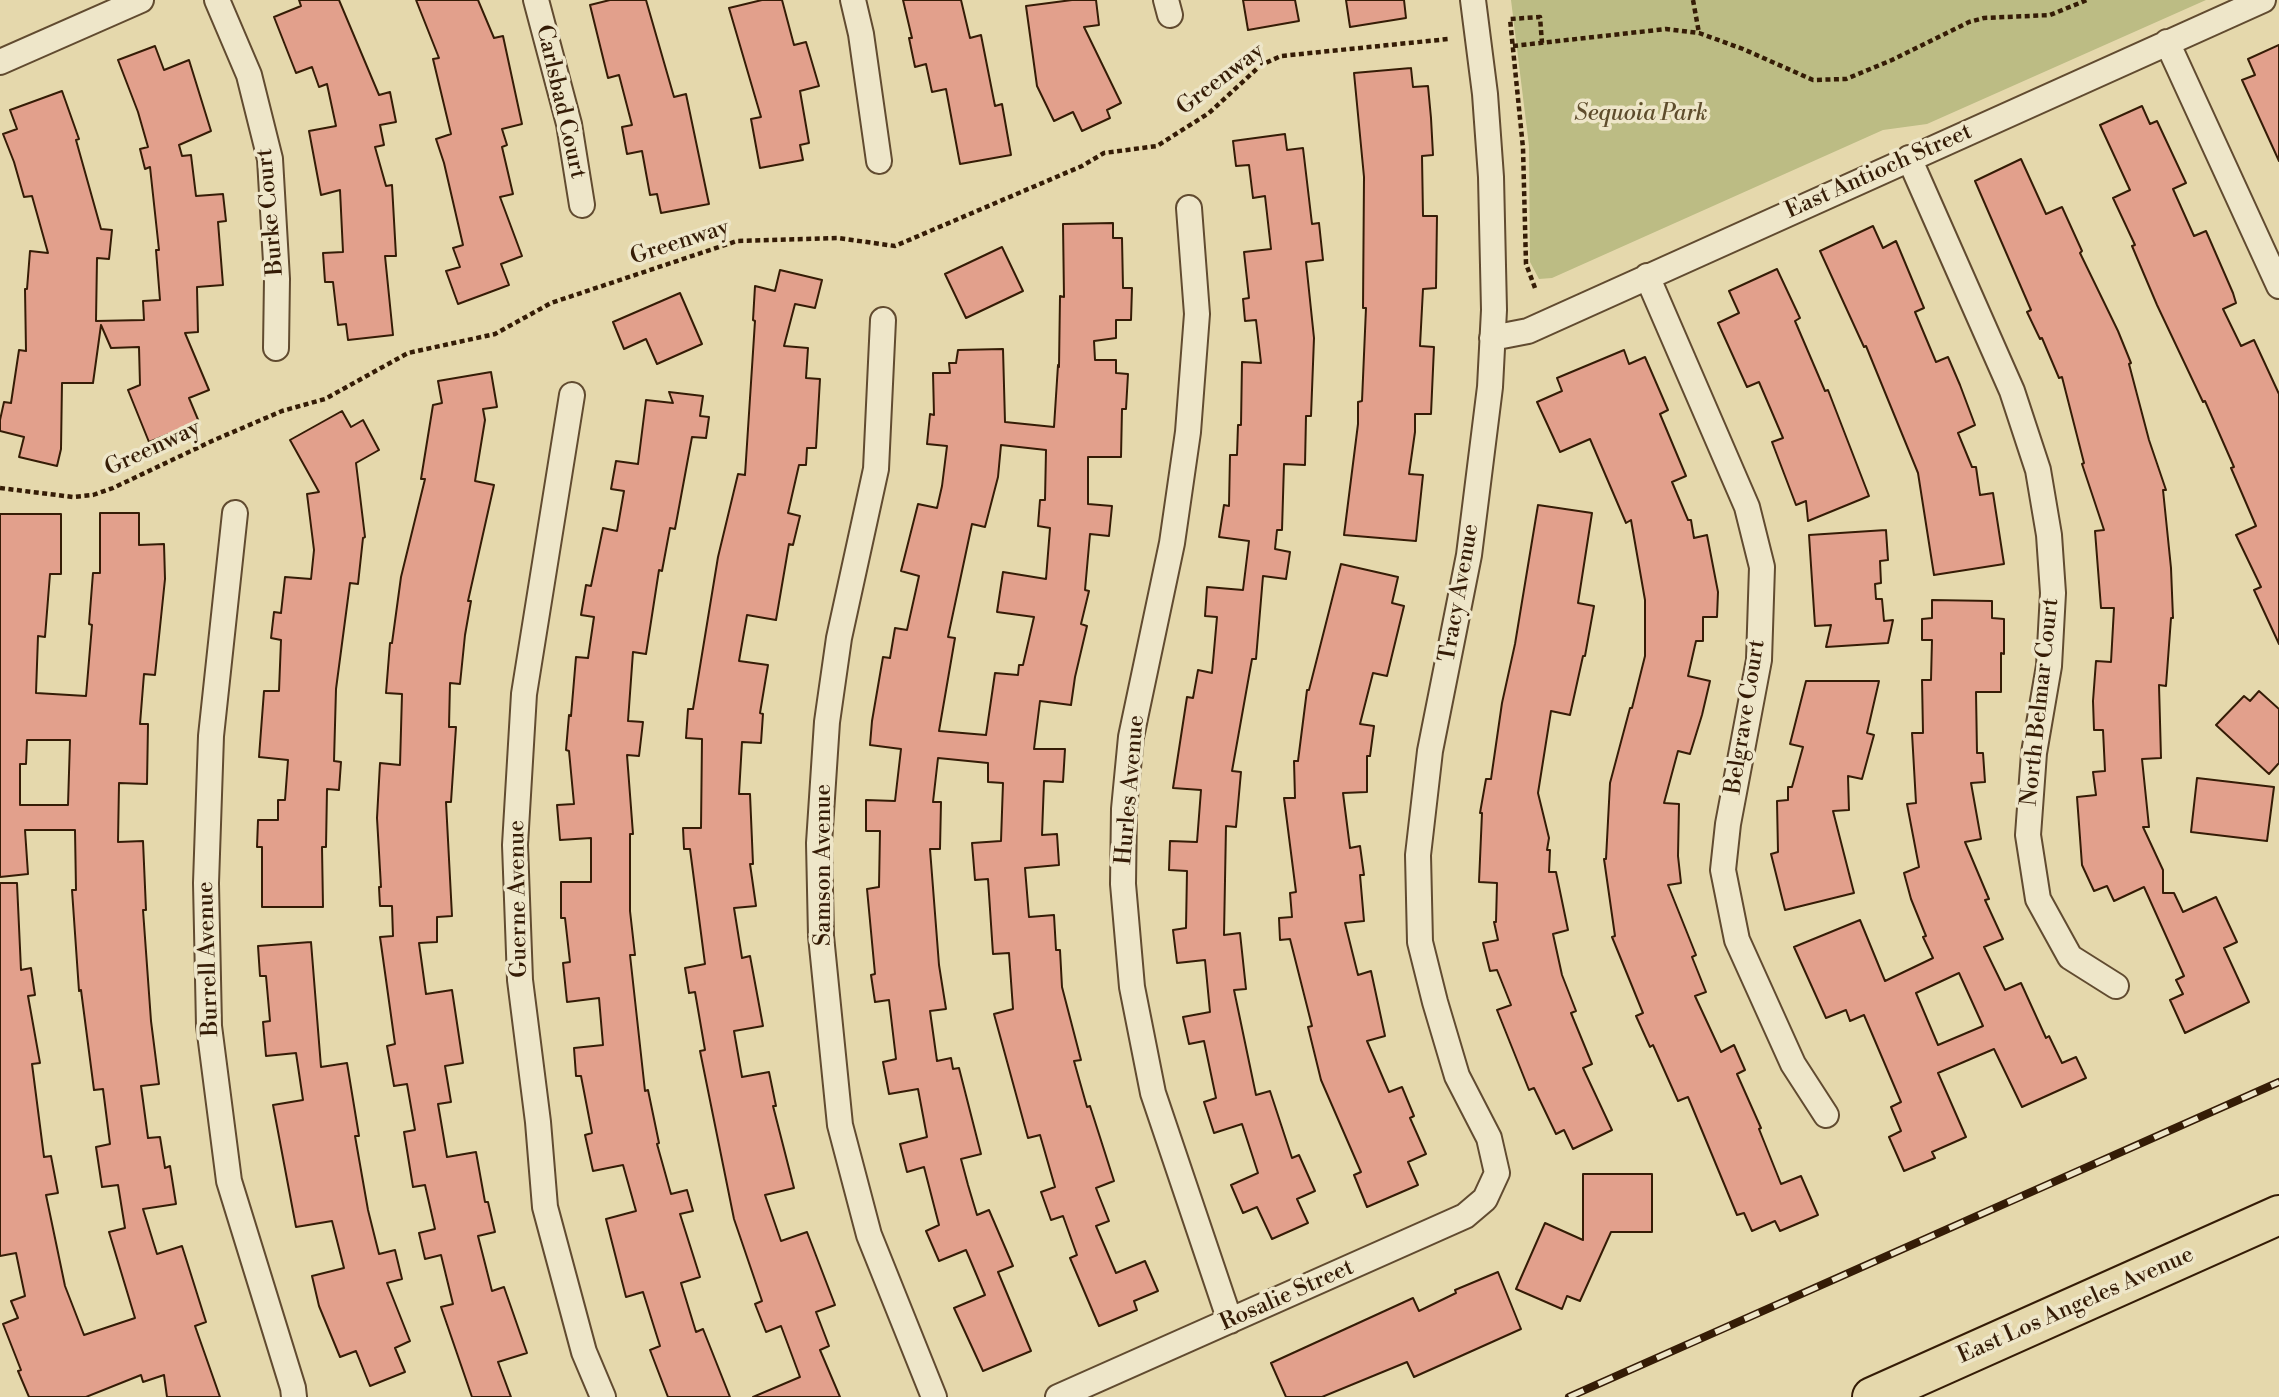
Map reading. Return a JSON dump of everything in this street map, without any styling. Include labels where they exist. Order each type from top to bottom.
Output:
[{"type":"main road","name":"East Los Angeles Avenue","points":[[1872,1397],[2279,1215]]},
{"type":"street","points":[[0,62],[141,0]]},
{"type":"street","name":"Burke Court","points":[[217,0],[248,75],[270,159],[277,279],[276,348]]},
{"type":"street","name":"Carlsbad Court","points":[[536,0],[569,124],[582,205]]},
{"type":"street","points":[[853,0],[861,34],[879,161]]},
{"type":"street","name":"Tracy Avenue","points":[[1473,0],[1491,177],[1494,310],[1490,387],[1469,555],[1430,751],[1418,855],[1420,942],[1457,1076],[1489,1139],[1497,1173]]},
{"type":"street","name":"East Antioch Street","points":[[1492,338],[1528,331],[2263,0]]},
{"type":"street","points":[[2167,42],[2279,286]]},
{"type":"street","name":"North Belmar Court","points":[[1909,158],[2012,391],[2038,470],[2045,509],[2053,593],[2049,666],[2034,753],[2028,835],[2038,899],[2070,957],[2116,986]]},
{"type":"street","name":"Hurles Avenue","points":[[1189,208],[1196,314],[1188,432],[1172,543],[1131,737],[1124,809],[1123,884],[1132,987],[1153,1093],[1230,1321]]},
{"type":"street","name":"Belgrave Court","points":[[1647,276],[1748,507],[1762,567],[1759,660],[1728,824],[1723,870],[1737,940],[1793,1064],[1826,1115]]},
{"type":"street","name":"Samson Avenue","points":[[883,320],[876,469],[839,638],[827,722],[819,843],[821,936],[840,1125],[869,1235],[934,1397]]},
{"type":"street","name":"Guerne Avenue","points":[[572,395],[524,694],[515,845],[520,980],[538,1122],[545,1207],[584,1352],[603,1397]]},
{"type":"street","name":"Burrell Avenue","points":[[235,513],[211,736],[206,883],[209,1026],[229,1181],[294,1397]]},
{"type":"street","name":"Rosalie Street","points":[[1058,1397],[1465,1216],[1485,1199],[1497,1173]]},
{"type":"path","points":[[1693,0],[1699,33]]},
{"type":"path","points":[[1513,46],[1666,30],[1699,33],[1813,80],[1846,79],[1892,60],[1969,22],[1984,18],[2050,15],[2087,0]]},
{"type":"path","points":[[1535,288],[1526,264],[1523,148],[1510,19],[1540,17],[1542,43]]},
{"type":"path","name":"Greenway","points":[[0,488],[73,496],[93,495],[270,416],[325,399],[408,353],[495,334],[551,303],[737,241],[838,238],[895,246],[1082,166],[1104,153],[1157,146],[1209,113],[1262,65],[1281,56],[1448,39]]},
{"type":"green space","name":"Sequoia Park","points":[[1511,0],[2206,0],[1927,124],[1883,130],[1552,278],[1539,279],[1530,262],[1529,146]]},
{"type":"building","points":[[299,0],[339,0],[379,95],[390,92],[396,122],[380,125],[384,145],[375,147],[386,186],[392,185],[396,256],[385,256],[393,335],[348,340],[346,324],[338,325],[333,282],[325,282],[323,253],[343,252],[340,190],[321,195],[309,131],[336,126],[327,84],[319,87],[312,67],[296,73],[274,17],[301,6]]},
{"type":"building","points":[[416,0],[478,0],[494,38],[503,36],[522,124],[502,129],[507,145],[502,147],[513,194],[500,197],[522,256],[501,264],[509,285],[458,304],[446,271],[460,267],[453,248],[463,245],[436,139],[451,134],[433,59],[439,58]]},
{"type":"building","points":[[610,0],[646,0],[674,97],[686,94],[709,204],[661,213],[657,194],[650,195],[642,151],[627,154],[622,127],[632,125],[619,75],[608,78],[590,5]]},
{"type":"building","points":[[762,0],[782,0],[794,45],[806,42],[819,86],[800,91],[809,143],[800,145],[803,160],[760,168],[751,119],[761,117],[729,8]]},
{"type":"building","points":[[903,0],[961,0],[970,38],[981,35],[995,106],[1002,104],[1011,155],[960,164],[946,89],[932,92],[926,64],[915,67],[909,38],[912,38]]},
{"type":"building","points":[[1096,0],[1099,25],[1084,27],[1121,103],[1107,110],[1110,118],[1082,131],[1073,112],[1054,121],[1037,86],[1026,6]]},
{"type":"building","points":[[1243,0],[1295,0],[1299,21],[1248,30]]},
{"type":"building","points":[[1346,0],[1404,0],[1406,18],[1350,27]]},
{"type":"building","points":[[2279,45],[2279,161],[2242,80],[2255,75],[2248,59]]},
{"type":"building","points":[[155,46],[164,70],[189,60],[211,131],[179,145],[182,156],[191,155],[196,196],[223,194],[226,221],[218,222],[223,285],[197,287],[198,332],[185,333],[209,390],[189,398],[199,422],[149,442],[128,390],[140,385],[139,347],[111,348],[101,325],[93,383],[62,383],[61,449],[57,466],[19,457],[24,437],[0,431],[0,420],[4,402],[11,403],[19,350],[26,351],[25,289],[30,251],[48,253],[32,196],[24,197],[3,134],[17,129],[10,110],[62,91],[79,139],[76,140],[101,229],[112,230],[109,259],[97,258],[96,321],[144,320],[143,301],[160,300],[156,250],[159,250],[150,167],[145,169],[140,149],[148,147],[118,60]]},
{"type":"building","points":[[1411,68],[1413,87],[1428,86],[1431,118],[1433,155],[1422,156],[1423,216],[1437,216],[1436,288],[1423,289],[1420,346],[1434,347],[1431,414],[1415,414],[1409,474],[1423,475],[1416,541],[1344,535],[1358,424],[1358,402],[1362,401],[1366,308],[1363,308],[1364,177],[1354,73]]},
{"type":"building","points":[[2142,106],[2150,124],[2157,121],[2186,183],[2173,189],[2194,236],[2206,231],[2233,293],[2236,303],[2223,309],[2241,346],[2254,340],[2279,394],[2279,644],[2254,590],[2261,587],[2236,535],[2256,526],[2231,468],[2234,467],[2205,401],[2203,402],[2157,305],[2132,246],[2135,245],[2113,198],[2130,190],[2100,125]]},
{"type":"building","points":[[1285,134],[1287,150],[1303,148],[1312,224],[1319,223],[1323,260],[1306,262],[1314,338],[1311,416],[1306,416],[1305,465],[1284,464],[1282,530],[1277,530],[1275,549],[1290,552],[1286,579],[1263,576],[1256,659],[1252,659],[1232,771],[1241,772],[1236,827],[1226,826],[1224,935],[1240,933],[1246,989],[1234,990],[1256,1095],[1270,1091],[1292,1158],[1299,1155],[1315,1191],[1297,1199],[1308,1223],[1272,1239],[1257,1207],[1243,1213],[1231,1185],[1258,1173],[1242,1124],[1214,1133],[1204,1102],[1216,1098],[1204,1041],[1189,1044],[1183,1017],[1210,1012],[1205,960],[1177,963],[1173,930],[1186,928],[1187,871],[1169,870],[1170,841],[1197,842],[1201,790],[1173,788],[1187,697],[1193,698],[1198,670],[1212,673],[1217,617],[1205,616],[1207,587],[1243,590],[1249,541],[1219,537],[1224,505],[1229,506],[1230,455],[1237,455],[1238,425],[1241,425],[1242,362],[1261,363],[1256,320],[1245,321],[1243,299],[1249,298],[1244,252],[1271,249],[1265,196],[1253,198],[1249,165],[1236,166],[1233,141]]},
{"type":"building","points":[[2021,159],[2046,214],[2062,207],[2082,251],[2080,253],[2118,331],[2131,363],[2129,364],[2149,440],[2166,490],[2163,490],[2173,618],[2166,686],[2159,685],[2161,758],[2142,759],[2149,827],[2143,827],[2163,870],[2163,893],[2174,893],[2183,912],[2216,897],[2237,942],[2224,948],[2249,1002],[2185,1033],[2170,1000],[2183,994],[2176,980],[2184,976],[2144,887],[2114,901],[2107,886],[2094,891],[2082,865],[2077,797],[2096,795],[2093,772],[2105,771],[2103,730],[2094,730],[2093,701],[2096,661],[2111,662],[2114,608],[2101,608],[2095,531],[2104,530],[2082,464],[2084,463],[2062,377],[2059,378],[2042,338],[2040,339],[2027,312],[2031,310],[1975,181]]},
{"type":"building","points":[[1113,223],[1113,238],[1122,238],[1123,288],[1132,288],[1131,320],[1116,320],[1116,338],[1094,341],[1095,360],[1116,360],[1116,373],[1128,374],[1126,409],[1122,409],[1121,457],[1088,457],[1088,504],[1112,506],[1109,536],[1090,534],[1085,590],[1089,591],[1081,624],[1087,626],[1071,705],[1040,701],[1034,749],[1065,749],[1063,782],[1044,781],[1042,835],[1057,834],[1059,865],[1025,868],[1029,917],[1054,915],[1062,987],[1081,1060],[1074,1061],[1087,1107],[1090,1106],[1114,1181],[1096,1188],[1109,1221],[1096,1226],[1116,1273],[1145,1261],[1158,1291],[1134,1301],[1137,1310],[1099,1326],[1070,1258],[1077,1255],[1063,1216],[1051,1220],[1041,1192],[1055,1187],[1040,1135],[1028,1138],[994,1014],[1013,1009],[1009,953],[993,954],[988,879],[975,880],[972,843],[1001,841],[1003,783],[988,782],[988,763],[938,758],[933,802],[941,802],[940,849],[930,849],[939,965],[946,1009],[930,1011],[937,1061],[951,1058],[953,1069],[959,1068],[981,1154],[961,1159],[977,1215],[989,1210],[1013,1266],[998,1272],[1031,1351],[983,1371],[954,1308],[985,1295],[966,1250],[939,1261],[926,1231],[939,1225],[924,1167],[907,1172],[900,1144],[927,1137],[918,1089],[889,1094],[883,1062],[896,1059],[889,1000],[875,1002],[867,889],[879,887],[880,831],[866,831],[866,800],[895,801],[901,749],[870,745],[872,721],[883,657],[890,658],[895,628],[907,630],[919,576],[901,571],[918,504],[937,508],[942,486],[947,446],[927,444],[930,414],[934,415],[933,373],[950,373],[949,363],[956,363],[958,350],[1003,349],[1005,422],[1054,427],[1058,365],[1059,367],[1060,296],[1064,297],[1063,224]],"holes":[[[1001,445],[1046,450],[1045,500],[1040,500],[1038,526],[1050,528],[1046,579],[1003,572],[997,612],[1034,617],[1023,665],[1019,665],[1018,675],[995,673],[986,735],[939,731],[955,638],[948,637],[972,524],[985,527],[998,477]]]},
{"type":"building","points":[[1873,226],[1883,248],[1896,241],[1924,308],[1915,312],[1936,362],[1948,357],[1960,385],[1975,425],[1958,433],[1972,467],[1976,467],[1980,495],[1993,493],[2004,564],[1934,575],[1918,473],[1866,346],[1864,347],[1820,251]]},
{"type":"building","points":[[1002,247],[1023,291],[966,318],[945,274]]},
{"type":"building","points":[[1777,269],[1800,318],[1795,321],[1825,391],[1828,390],[1869,496],[1808,521],[1806,501],[1796,505],[1772,442],[1783,438],[1759,382],[1747,387],[1718,323],[1739,313],[1729,291]]},
{"type":"building","points":[[780,270],[822,280],[815,308],[795,304],[784,346],[808,348],[806,378],[820,379],[816,448],[807,448],[806,465],[799,465],[788,513],[800,516],[793,545],[789,544],[776,620],[747,615],[739,661],[768,665],[760,713],[763,714],[761,743],[742,742],[739,794],[750,794],[753,864],[750,864],[756,906],[734,908],[742,958],[750,956],[763,1026],[734,1031],[742,1077],[769,1072],[776,1106],[773,1106],[794,1188],[765,1195],[781,1241],[807,1232],[835,1305],[816,1312],[829,1346],[820,1350],[840,1397],[753,1397],[800,1377],[781,1326],[766,1332],[755,1304],[762,1301],[734,1219],[700,1051],[705,1050],[695,992],[689,993],[685,968],[705,964],[690,849],[684,849],[683,828],[701,828],[702,739],[686,738],[688,709],[693,709],[718,557],[738,474],[745,475],[755,286],[775,291]]},
{"type":"building","points":[[680,293],[702,344],[657,364],[646,339],[624,349],[613,322]]},
{"type":"building","points":[[1624,350],[1629,364],[1645,357],[1668,410],[1660,414],[1686,476],[1672,482],[1688,520],[1691,520],[1694,538],[1707,535],[1718,592],[1717,617],[1703,617],[1703,641],[1696,641],[1688,676],[1710,681],[1702,715],[1690,754],[1678,751],[1664,803],[1679,804],[1678,856],[1681,883],[1668,885],[1696,955],[1692,957],[1706,992],[1695,996],[1721,1052],[1734,1045],[1745,1070],[1737,1074],[1761,1128],[1759,1129],[1781,1184],[1801,1176],[1818,1215],[1780,1231],[1775,1221],[1752,1231],[1744,1213],[1737,1215],[1688,1097],[1678,1101],[1653,1045],[1650,1047],[1636,1016],[1643,1013],[1612,937],[1615,936],[1604,859],[1610,783],[1645,656],[1645,600],[1631,520],[1626,523],[1590,439],[1560,452],[1537,402],[1562,391],[1557,378]]},
{"type":"building","points":[[491,372],[497,407],[483,409],[485,420],[475,481],[494,485],[468,601],[471,601],[460,684],[450,683],[449,727],[456,727],[451,802],[446,802],[452,916],[437,917],[437,942],[419,943],[426,994],[452,990],[463,1063],[445,1066],[451,1102],[438,1104],[447,1157],[476,1152],[485,1202],[488,1202],[495,1232],[478,1236],[492,1291],[504,1287],[527,1353],[498,1362],[511,1397],[472,1397],[441,1307],[453,1304],[441,1255],[425,1259],[419,1233],[435,1229],[425,1185],[413,1187],[404,1132],[415,1130],[407,1084],[394,1086],[387,1046],[395,1044],[380,937],[393,936],[392,906],[380,906],[377,818],[380,763],[400,765],[402,694],[386,693],[390,643],[401,577],[425,479],[421,479],[433,405],[442,403],[438,381]]},
{"type":"building","points":[[669,392],[703,396],[700,416],[709,417],[706,438],[692,437],[675,529],[670,528],[662,571],[659,570],[646,654],[633,652],[628,721],[643,722],[639,756],[627,755],[633,834],[630,834],[630,911],[635,955],[630,955],[645,1091],[648,1090],[659,1143],[657,1144],[671,1194],[687,1190],[693,1211],[680,1214],[700,1277],[681,1283],[696,1332],[703,1329],[730,1397],[668,1397],[650,1350],[660,1346],[643,1292],[626,1297],[606,1219],[636,1211],[623,1165],[593,1171],[585,1135],[592,1133],[581,1076],[576,1076],[574,1048],[603,1045],[599,998],[567,1002],[563,963],[570,962],[565,918],[561,918],[561,882],[591,882],[591,838],[560,840],[557,805],[574,804],[569,751],[566,750],[576,657],[588,658],[594,617],[581,615],[586,585],[591,586],[603,528],[617,531],[624,491],[611,489],[616,461],[638,464],[646,400],[673,403]]},
{"type":"building","points":[[342,411],[351,427],[363,420],[379,450],[356,463],[365,537],[358,584],[350,583],[336,689],[334,761],[341,762],[339,790],[327,789],[326,847],[322,847],[323,907],[262,907],[262,847],[257,847],[258,820],[278,820],[278,800],[285,800],[288,760],[259,757],[264,691],[279,691],[281,640],[271,638],[274,612],[281,613],[285,577],[311,579],[314,550],[307,494],[319,492],[290,440]]},
{"type":"building","points":[[1538,505],[1592,513],[1578,603],[1594,606],[1585,656],[1570,715],[1551,711],[1538,793],[1549,838],[1549,872],[1556,872],[1568,930],[1553,934],[1562,975],[1576,1011],[1571,1013],[1592,1064],[1583,1068],[1612,1130],[1573,1149],[1564,1130],[1556,1134],[1534,1088],[1529,1090],[1497,1010],[1511,1005],[1497,970],[1490,971],[1483,943],[1498,940],[1494,922],[1497,883],[1479,882],[1480,813],[1486,779],[1491,779]]},
{"type":"building","points":[[100,513],[139,513],[139,545],[164,544],[165,579],[155,675],[144,674],[140,724],[148,724],[147,784],[119,783],[118,842],[143,841],[146,910],[143,910],[151,1021],[159,1084],[141,1086],[148,1138],[160,1137],[165,1168],[170,1166],[176,1204],[143,1209],[157,1254],[182,1246],[206,1322],[195,1326],[220,1397],[167,1397],[164,1375],[143,1382],[141,1375],[86,1397],[29,1397],[3,1324],[18,1318],[11,1301],[25,1296],[16,1253],[0,1256],[0,883],[17,883],[21,970],[31,968],[35,995],[28,996],[40,1063],[32,1064],[44,1157],[51,1156],[58,1193],[46,1195],[65,1286],[84,1335],[135,1318],[109,1232],[125,1228],[118,1185],[102,1187],[96,1147],[110,1144],[103,1089],[94,1090],[81,990],[79,991],[72,890],[76,890],[75,830],[25,830],[28,874],[0,877],[0,514],[61,514],[61,574],[50,574],[45,637],[38,636],[36,693],[86,696],[93,573],[100,573]],"holes":[[[27,740],[70,740],[68,805],[20,805],[20,764],[26,764]]]},
{"type":"building","points":[[1886,530],[1888,560],[1880,561],[1881,583],[1875,584],[1876,599],[1882,599],[1884,621],[1893,620],[1888,643],[1826,647],[1831,625],[1815,626],[1809,535]]},
{"type":"building","points":[[1341,564],[1398,577],[1392,603],[1404,606],[1387,676],[1373,673],[1360,724],[1374,726],[1370,756],[1367,756],[1367,792],[1343,793],[1350,848],[1360,846],[1364,875],[1360,875],[1364,921],[1345,923],[1358,975],[1371,971],[1385,1036],[1367,1041],[1389,1092],[1402,1087],[1414,1116],[1410,1118],[1426,1154],[1408,1162],[1418,1185],[1367,1207],[1354,1175],[1361,1172],[1321,1080],[1308,1027],[1312,1026],[1290,939],[1280,940],[1279,918],[1292,917],[1290,893],[1296,892],[1284,798],[1295,798],[1294,761],[1298,761],[1307,690]]},
{"type":"building","points":[[1932,600],[1992,601],[1992,618],[2004,619],[2001,692],[1976,692],[1977,753],[1983,753],[1985,782],[1971,783],[1981,839],[1965,842],[1989,899],[1985,900],[2003,939],[1984,947],[2005,990],[2021,983],[2046,1038],[2049,1036],[2062,1063],[2076,1057],[2086,1078],[2022,1107],[1994,1049],[1938,1073],[1966,1137],[1932,1152],[1935,1158],[1904,1171],[1889,1137],[1901,1131],[1891,1107],[1901,1102],[1864,1015],[1850,1021],[1846,1010],[1826,1018],[1794,947],[1860,920],[1885,981],[1933,958],[1923,937],[1926,936],[1904,873],[1919,867],[1907,804],[1916,803],[1912,733],[1923,733],[1922,680],[1931,680],[1932,640],[1922,640],[1922,619],[1932,618]],"holes":[[[1959,973],[1983,1026],[1938,1045],[1916,993]]]},
{"type":"building","points":[[1806,681],[1879,681],[1867,733],[1874,735],[1862,779],[1848,776],[1849,810],[1833,811],[1854,893],[1785,910],[1771,854],[1778,852],[1777,801],[1788,800],[1788,787],[1792,787],[1803,747],[1790,744]]},
{"type":"building","points":[[2259,691],[2279,709],[2279,763],[2269,774],[2216,725],[2244,696],[2250,701]]},
{"type":"building","points":[[2197,778],[2274,787],[2267,841],[2191,832]]},
{"type":"building","points":[[311,942],[321,1067],[347,1063],[359,1136],[355,1136],[379,1254],[395,1250],[402,1279],[387,1283],[410,1341],[395,1348],[405,1372],[370,1386],[356,1351],[340,1357],[319,1306],[312,1276],[344,1268],[332,1221],[296,1227],[273,1105],[303,1100],[296,1053],[266,1056],[263,1022],[270,1021],[266,976],[260,976],[258,946]]},
{"type":"building","points":[[1583,1174],[1652,1174],[1652,1232],[1611,1232],[1580,1301],[1567,1296],[1562,1309],[1516,1289],[1545,1223],[1583,1240]]},
{"type":"building","points":[[1498,1272],[1521,1329],[1414,1377],[1407,1362],[1322,1397],[1286,1397],[1271,1363],[1413,1298],[1419,1311],[1456,1293],[1455,1290]]},
{"type":"railway","points":[[1569,1397],[2279,1082]]}]
